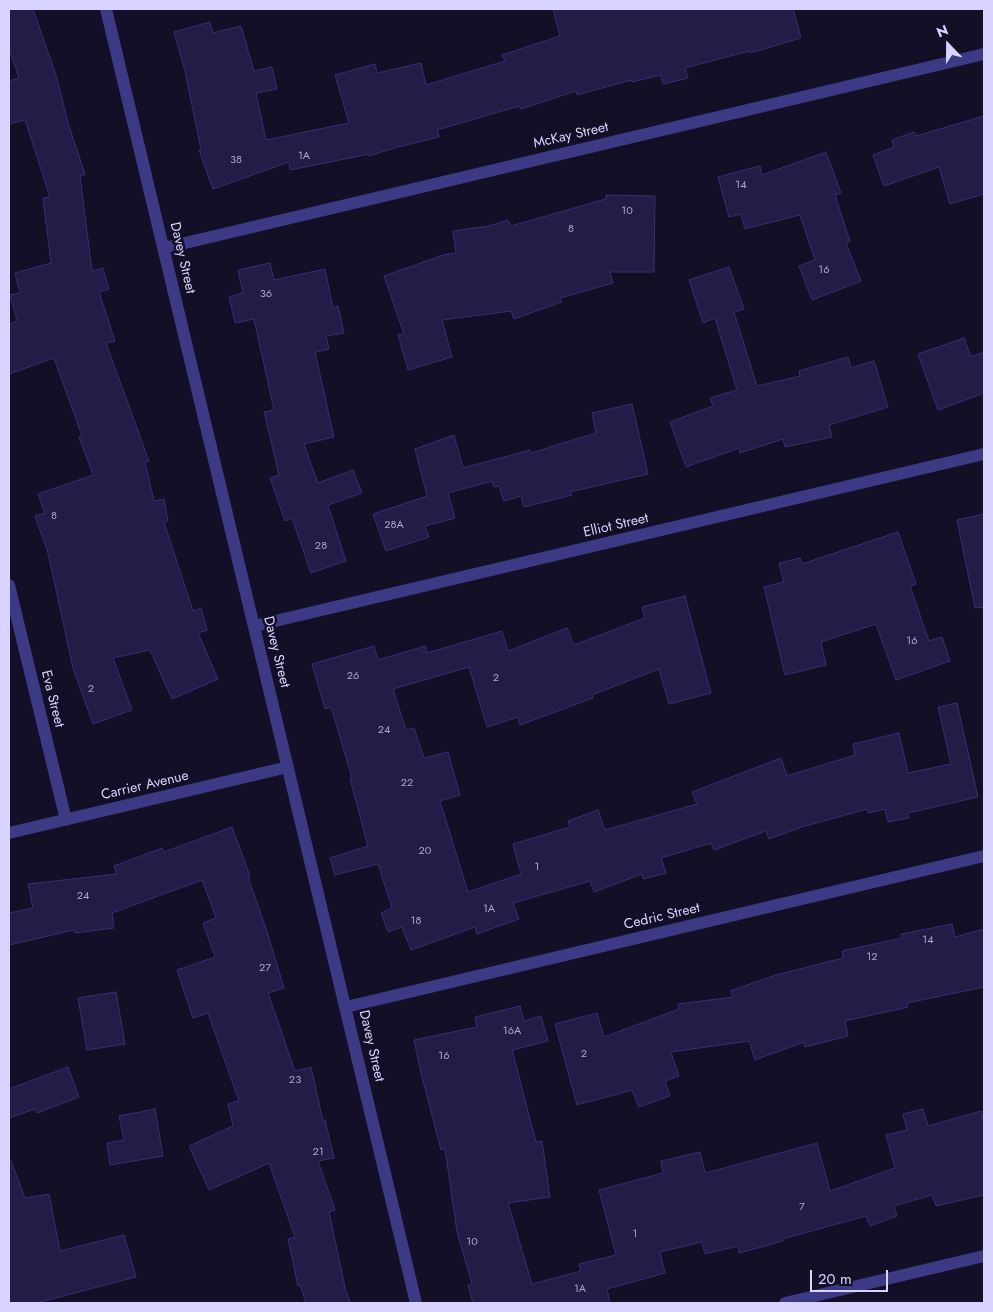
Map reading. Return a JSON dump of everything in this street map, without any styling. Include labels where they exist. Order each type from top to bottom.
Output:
[{"type":"street","name":"Davey Street","points":[[106,9],[416,1303]]},
{"type":"street","name":"McKay Street","points":[[164,248],[984,54]]},
{"type":"street","name":"Elliot Street","points":[[254,626],[984,454]]},
{"type":"street","name":"Eva Street","points":[[9,585],[66,820]]},
{"type":"street","name":"Carrier Avenue","points":[[9,834],[288,767]]},
{"type":"street","name":"Cedric Street","points":[[346,1007],[984,856]]},
{"type":"street","points":[[785,1303],[984,1256]]},
{"type":"building","points":[[9,9],[33,9],[56,75],[68,123],[85,174],[80,176],[92,271],[103,268],[109,289],[99,292],[115,341],[106,343],[149,461],[145,462],[154,501],[164,499],[168,521],[164,522],[193,611],[201,608],[207,630],[198,633],[218,679],[172,699],[150,650],[113,658],[132,710],[93,724],[73,668],[48,553],[35,516],[45,513],[38,494],[93,475],[79,437],[82,436],[54,358],[9,374],[9,324],[17,321],[10,295],[20,293],[15,273],[51,263],[43,198],[50,197],[25,120],[9,124],[9,81],[19,78],[9,49]]},
{"type":"building","points":[[553,9],[793,9],[801,38],[750,53],[749,51],[685,68],[688,78],[663,84],[661,75],[632,82],[631,80],[577,95],[576,91],[521,109],[519,106],[437,130],[439,137],[369,156],[369,154],[290,170],[289,162],[213,189],[199,150],[201,149],[185,71],[174,32],[210,22],[213,33],[241,26],[254,71],[272,67],[277,89],[256,93],[266,140],[349,123],[335,75],[375,64],[377,73],[421,63],[426,85],[505,61],[502,55],[560,36]]},
{"type":"building","points":[[984,116],[984,194],[950,204],[939,167],[884,186],[873,155],[894,147],[892,140],[914,132],[916,136]]},
{"type":"building","points":[[826,152],[841,193],[835,195],[850,241],[846,243],[861,281],[812,300],[799,266],[815,260],[800,215],[745,229],[741,214],[729,217],[718,177],[760,166],[762,175]]},
{"type":"building","points":[[606,195],[655,196],[654,272],[610,272],[613,283],[560,298],[562,302],[514,319],[511,311],[442,320],[452,357],[408,370],[398,335],[404,334],[384,276],[443,255],[456,253],[453,231],[489,226],[508,220],[511,226],[606,199]]},
{"type":"building","points":[[270,263],[274,280],[325,269],[333,308],[338,306],[344,333],[326,336],[329,349],[315,352],[334,437],[304,444],[318,483],[353,470],[362,493],[328,505],[346,561],[311,573],[292,518],[285,521],[270,478],[279,475],[264,412],[274,410],[254,319],[235,323],[229,297],[243,293],[238,270]]},
{"type":"building","points":[[729,267],[744,309],[734,312],[757,386],[800,376],[799,371],[848,357],[851,368],[874,361],[888,407],[829,425],[832,437],[785,447],[783,439],[740,453],[739,448],[686,467],[670,422],[713,406],[710,398],[737,390],[715,318],[703,323],[689,280]]},
{"type":"building","points":[[964,338],[971,357],[984,352],[984,393],[938,410],[918,354]]},
{"type":"building","points":[[632,404],[648,474],[570,492],[572,495],[524,507],[521,496],[504,501],[499,486],[494,487],[492,481],[448,493],[455,518],[425,526],[429,537],[386,551],[373,514],[427,496],[415,449],[454,435],[463,468],[530,450],[531,453],[596,433],[592,413]]},
{"type":"building","points":[[984,514],[984,607],[975,608],[957,520]]},
{"type":"building","points":[[898,532],[916,584],[910,586],[929,641],[942,637],[950,661],[896,680],[876,624],[821,642],[826,665],[785,675],[764,587],[784,582],[779,563],[800,558],[802,564]]},
{"type":"building","points":[[685,596],[711,693],[669,704],[659,669],[592,695],[593,698],[520,725],[518,717],[487,727],[469,667],[393,689],[406,730],[414,728],[424,758],[448,752],[460,795],[440,801],[468,892],[521,874],[513,844],[570,827],[568,821],[598,810],[605,830],[697,804],[692,792],[781,758],[787,776],[855,755],[853,744],[899,733],[908,773],[951,764],[938,707],[957,703],[978,797],[908,813],[909,818],[888,822],[885,809],[868,813],[867,809],[802,827],[769,839],[766,831],[714,850],[711,843],[661,858],[666,873],[643,879],[642,874],[594,892],[590,881],[513,903],[519,919],[477,934],[475,927],[411,950],[402,927],[388,932],[381,913],[392,908],[378,864],[335,875],[330,858],[368,846],[350,779],[352,778],[331,707],[325,709],[312,664],[374,646],[378,660],[425,646],[427,653],[502,631],[508,651],[567,628],[574,645],[645,618],[642,607]]},
{"type":"building","points":[[232,827],[250,876],[248,877],[284,988],[268,993],[295,1071],[311,1067],[323,1121],[325,1120],[334,1158],[318,1161],[335,1210],[329,1212],[350,1303],[306,1303],[300,1285],[298,1286],[288,1239],[295,1237],[269,1163],[209,1190],[189,1146],[233,1126],[228,1104],[239,1101],[208,1013],[193,1018],[177,970],[215,957],[203,923],[216,918],[202,880],[112,913],[114,928],[75,933],[74,930],[9,945],[9,913],[33,908],[28,884],[117,874],[114,866],[162,848],[164,852]]},
{"type":"building","points":[[952,924],[955,937],[984,929],[984,987],[907,1003],[908,1007],[845,1021],[848,1036],[805,1047],[804,1042],[755,1060],[749,1041],[671,1052],[679,1076],[665,1081],[670,1096],[639,1107],[632,1090],[577,1105],[555,1024],[597,1013],[604,1037],[679,1009],[678,1004],[733,997],[730,991],[776,975],[843,958],[842,951],[902,938],[901,934]]},
{"type":"building","points":[[116,992],[125,1044],[87,1050],[78,998]]},
{"type":"building","points":[[520,1006],[524,1021],[541,1016],[548,1041],[512,1050],[536,1142],[542,1141],[550,1197],[508,1203],[532,1284],[581,1271],[579,1264],[616,1255],[599,1190],[663,1173],[661,1161],[700,1152],[705,1173],[817,1143],[830,1191],[895,1168],[886,1135],[907,1130],[903,1114],[923,1109],[928,1126],[981,1111],[984,1123],[984,1195],[936,1206],[932,1195],[894,1206],[897,1216],[870,1226],[866,1216],[739,1253],[738,1246],[705,1254],[702,1242],[660,1252],[665,1273],[607,1289],[610,1303],[473,1303],[468,1285],[472,1284],[457,1232],[445,1149],[441,1150],[414,1040],[477,1027],[475,1017]]},
{"type":"building","points":[[68,1067],[79,1097],[37,1113],[35,1109],[9,1118],[9,1089]]},
{"type":"building","points":[[155,1109],[163,1156],[110,1165],[107,1143],[124,1140],[119,1116]]},
{"type":"building","points":[[9,1161],[11,1161],[25,1198],[49,1194],[60,1251],[124,1235],[136,1277],[36,1303],[9,1303]]}]
